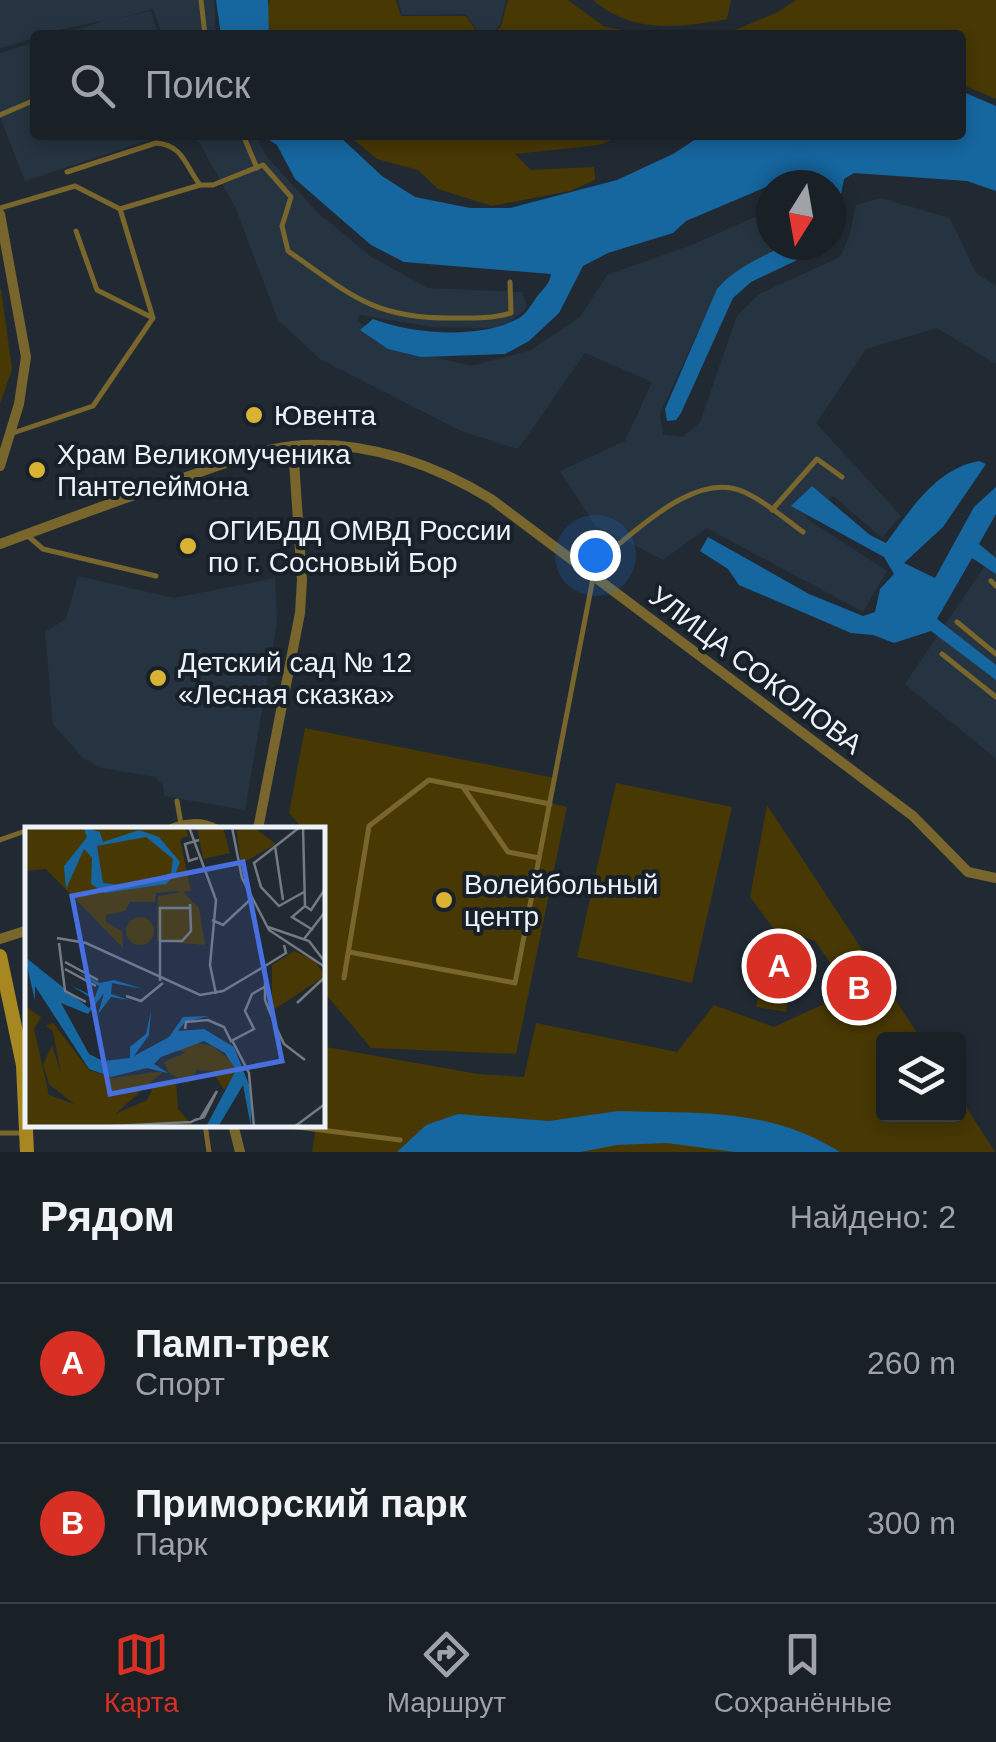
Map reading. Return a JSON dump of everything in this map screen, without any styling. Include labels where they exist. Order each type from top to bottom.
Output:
[{"type":"main road","points":[[0,956],[25,1065]]},
{"type":"main road","points":[[26,1152],[27,1127]]},
{"type":"street","points":[[0,211],[26,357],[19,404],[0,466]]},
{"type":"street","name":"УЛИЦА СОКОЛОВА","points":[[0,544],[255,453],[293,446],[334,445],[387,454],[426,466],[491,499],[913,816],[968,872],[996,878]]},
{"type":"street","points":[[259,827],[300,612],[302,580],[293,446]]},
{"type":"street","points":[[176,827],[210,827]]},
{"type":"street","points":[[0,939],[25,931]]},
{"type":"lane","points":[[201,0],[204,30]]},
{"type":"lane","points":[[0,115],[30,102]]},
{"type":"lane","points":[[245,140],[257,168]]},
{"type":"lane","points":[[68,172],[156,143],[170,144],[182,153],[200,185]]},
{"type":"lane","points":[[0,211],[76,186],[120,209],[200,185],[213,185],[263,165],[290,197],[282,226],[288,250],[368,306],[411,318],[495,318],[511,313],[510,282]]},
{"type":"lane","points":[[120,209],[153,318]]},
{"type":"lane","points":[[76,232],[97,290],[153,318]]},
{"type":"lane","points":[[10,434],[93,406],[153,318]]},
{"type":"lane","points":[[772,510],[818,459],[842,477]]},
{"type":"lane","points":[[580,566],[604,541],[619,544],[695,493],[723,487],[744,491],[803,532]]},
{"type":"lane","points":[[26,534],[43,548],[156,576]]},
{"type":"lane","points":[[349,952],[515,983],[593,576]]},
{"type":"lane","points":[[957,622],[996,654]]},
{"type":"lane","points":[[942,654],[996,698]]},
{"type":"lane","points":[[344,978],[370,826],[429,780],[550,804]]},
{"type":"lane","points":[[464,787],[508,852],[539,858]]},
{"type":"lane","points":[[176,827],[177,801]]},
{"type":"lane","points":[[0,840],[25,831]]},
{"type":"lane","points":[[205,1127],[209,1152]]},
{"type":"lane","points":[[298,1127],[400,1140]]},
{"type":"lane","points":[[0,1134],[27,1132]]},
{"type":"shaded area","points":[[0,0],[214,0],[216,30],[160,30],[153,9],[116,19],[151,11],[157,30],[75,30],[106,20],[59,30],[30,30],[30,39],[0,48]]},
{"type":"shaded area","points":[[270,0],[396,0],[401,16],[466,16],[476,30],[270,30],[265,14]]},
{"type":"shaded area","points":[[398,0],[506,0],[496,30],[477,30],[466,14],[402,15]]},
{"type":"shaded area","points":[[508,0],[568,0],[605,27],[622,30],[497,30]]},
{"type":"shaded area","points":[[593,0],[731,0],[727,19],[657,26],[624,19]]},
{"type":"shaded area","points":[[796,0],[996,0],[996,99],[966,86],[966,30],[735,30]]},
{"type":"shaded area","points":[[30,44],[30,140],[148,140],[25,181],[0,117],[0,53]]},
{"type":"shaded area","points":[[198,140],[258,140],[266,156],[317,212],[370,256],[428,288],[522,292],[527,307],[504,328],[433,327],[360,315],[357,320],[398,348],[471,366],[531,350],[580,317],[607,275],[756,217],[756,260],[770,260],[721,283],[660,413],[663,435],[683,437],[700,422],[737,316],[759,294],[833,260],[846,260],[856,205],[881,198],[950,218],[976,273],[996,286],[996,364],[937,328],[866,349],[816,423],[901,516],[882,538],[833,496],[806,518],[887,571],[863,612],[707,528],[663,560],[595,525],[560,471],[625,441],[652,382],[585,353],[518,449],[461,431],[320,359],[278,320],[236,209]]},
{"type":"shaded area","points":[[354,140],[612,140],[599,145],[515,154],[531,170],[594,167],[595,180],[570,191],[492,206],[438,189],[418,170],[377,159]]},
{"type":"shaded area","points":[[0,290],[12,369],[0,404]]},
{"type":"shaded area","points":[[996,549],[996,759],[905,684]]},
{"type":"shaded area","name":"Детский сад № 12 «Лесная сказка»","points":[[78,576],[174,598],[275,578],[277,623],[245,810],[164,796],[163,785],[155,777],[102,768],[84,759],[53,724],[45,632],[66,619]]},
{"type":"shaded area","points":[[305,728],[555,778],[550,803],[567,807],[516,1054],[371,1048],[325,993],[325,827],[301,827],[289,813]]},
{"type":"shaded area","points":[[616,783],[732,807],[692,983],[577,957]]},
{"type":"shaded area","points":[[767,805],[916,1032],[876,1032],[876,1122],[966,1122],[966,1107],[995,1152],[312,1152],[316,1127],[325,1127],[326,1047],[478,1074],[524,1077],[536,1023],[677,1052],[714,1005],[774,1027],[824,1004],[836,971],[815,941],[773,928],[750,897]]},
{"type":"shaded area","points":[[768,940],[798,945],[786,1012],[756,1007]]},
{"type":"water","points":[[216,0],[268,0],[269,30],[220,30]]},
{"type":"water","points":[[966,93],[996,106],[996,191],[967,181],[854,173],[846,178],[846,170],[756,170],[756,191],[686,221],[673,233],[608,253],[583,266],[559,313],[529,341],[505,354],[421,357],[388,349],[360,330],[373,319],[446,332],[504,325],[525,313],[551,274],[404,262],[371,245],[295,179],[277,145],[270,140],[343,140],[382,176],[415,197],[470,208],[510,208],[617,180],[694,140],[966,140]]},
{"type":"water","points":[[756,260],[797,260],[751,282],[733,298],[681,413],[676,420],[667,421],[665,409],[717,289]]},
{"type":"water","points":[[979,461],[986,464],[943,527],[904,563],[935,578],[974,507],[996,487],[996,514],[979,544],[996,558],[996,574],[972,558],[937,619],[996,665],[996,680],[931,631],[894,643],[873,635],[851,633],[739,585],[728,569],[700,551],[708,537],[809,594],[863,616],[875,612],[880,589],[894,574],[884,557],[791,506],[812,486],[870,535],[886,543],[937,482]]},
{"type":"water","points":[[618,1111],[705,1113],[760,1120],[813,1137],[840,1152],[735,1152],[666,1143],[617,1145],[581,1152],[397,1152],[426,1125],[458,1114],[549,1121]]},
{"type":"place","name":"Ювента","points":[[254,415]]},
{"type":"place","name":"Храм Великомученика Пантелеймона","points":[[37,470]]},
{"type":"place","name":"ОГИБДД ОМВД России по г. Сосновый Бор","points":[[188,546]]},
{"type":"place","name":"Детский сад № 12 «Лесная сказка»","points":[[158,678]]},
{"type":"place","name":"Волейбольный центр","points":[[444,900]]},
{"type":"place","name":"Памп-трек","points":[[779,966]]},
{"type":"place","name":"Приморский парк","points":[[859,988]]}]
